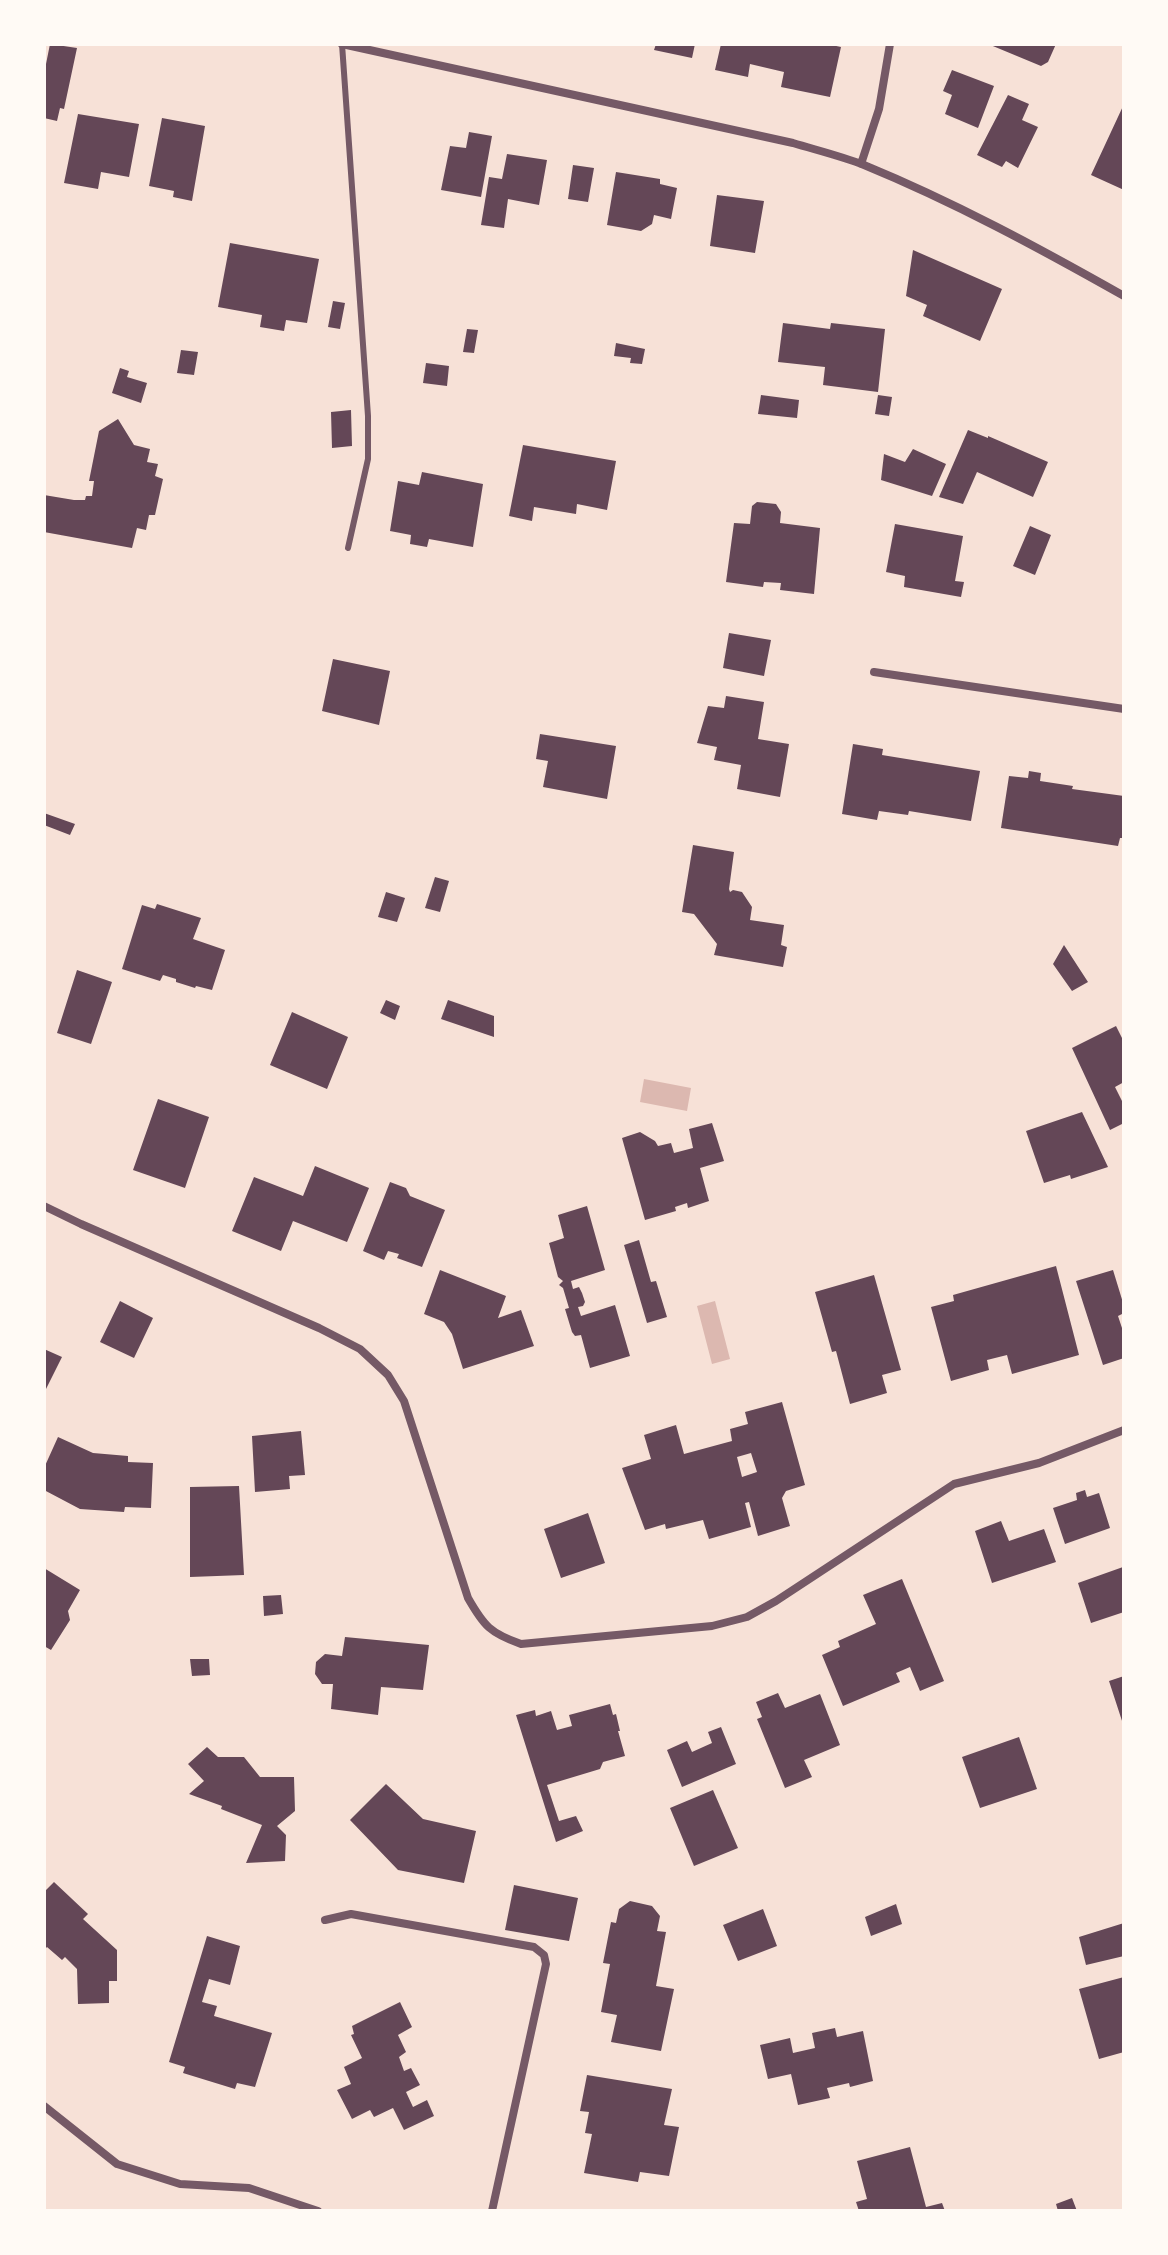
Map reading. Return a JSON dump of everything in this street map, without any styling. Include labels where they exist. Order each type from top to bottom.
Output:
[{"type":"street","points":[[342,44],[793,143],[861,164],[957,206],[1124,296]]},
{"type":"street","points":[[861,164],[879,109],[890,44]]},
{"type":"street","points":[[874,672],[1124,709]]},
{"type":"street","points":[[44,1206],[360,1349],[388,1375],[404,1401],[468,1598],[483,1624],[499,1636],[521,1644],[712,1626],[747,1617],[954,1484],[1039,1463],[1124,1430]]},
{"type":"street","points":[[325,1920],[351,1914],[534,1947],[544,1955],[546,1964],[492,2211]]},
{"type":"street","points":[[44,2106],[117,2164],[180,2184],[249,2188],[318,2211]]},
{"type":"lane","points":[[342,44],[368,416],[368,459],[348,548]]},
{"type":"shaded area","points":[[644,1079],[691,1088],[687,1111],[640,1102]]},
{"type":"shaded area","points":[[715,1301],[730,1359],[712,1364],[697,1306]]},
{"type":"building","points":[[50,44],[77,48],[64,109],[60,108],[57,121],[44,118],[44,74]]},
{"type":"building","points":[[656,44],[695,44],[692,58],[654,50]]},
{"type":"building","points":[[721,44],[827,44],[841,47],[830,97],[781,87],[784,72],[750,64],[748,77],[715,70]]},
{"type":"building","points":[[988,44],[1056,44],[1048,62],[1041,66]]},
{"type":"building","points":[[952,70],[994,86],[978,128],[945,114],[952,95],[943,91]]},
{"type":"building","points":[[1008,95],[1029,104],[1022,120],[1038,127],[1018,168],[1006,161],[1002,167],[977,155]]},
{"type":"building","points":[[1124,104],[1124,190],[1091,175]]},
{"type":"building","points":[[78,114],[139,124],[129,177],[101,172],[98,189],[64,183]]},
{"type":"building","points":[[162,118],[205,126],[192,201],[173,197],[174,191],[149,186]]},
{"type":"building","points":[[469,132],[492,136],[481,197],[441,190],[450,146],[466,148]]},
{"type":"building","points":[[507,154],[547,160],[539,205],[508,199],[504,228],[481,225],[489,177],[502,179]]},
{"type":"building","points":[[573,165],[594,168],[588,202],[568,199]]},
{"type":"building","points":[[616,172],[660,179],[660,184],[677,188],[671,219],[654,215],[652,224],[641,231],[607,225]]},
{"type":"building","points":[[717,195],[764,201],[755,253],[710,246]]},
{"type":"building","points":[[230,243],[319,259],[307,323],[286,320],[284,331],[260,327],[262,315],[218,307]]},
{"type":"building","points":[[913,250],[1002,289],[980,341],[923,316],[927,305],[906,296]]},
{"type":"building","points":[[333,301],[345,303],[340,329],[328,327]]},
{"type":"building","points":[[783,323],[830,329],[831,323],[885,329],[878,392],[823,385],[825,367],[778,362]]},
{"type":"building","points":[[467,329],[478,330],[474,353],[463,352]]},
{"type":"building","points":[[616,343],[645,349],[642,364],[630,363],[631,358],[614,356]]},
{"type":"building","points":[[181,350],[198,352],[194,375],[177,373]]},
{"type":"building","points":[[426,363],[449,366],[447,386],[423,383]]},
{"type":"building","points":[[120,368],[129,371],[127,377],[147,383],[141,403],[112,393]]},
{"type":"building","points":[[761,395],[799,400],[797,418],[758,414]]},
{"type":"building","points":[[878,395],[892,397],[889,416],[875,414]]},
{"type":"building","points":[[351,410],[352,446],[332,448],[331,412]]},
{"type":"building","points":[[118,419],[134,445],[150,449],[147,462],[158,464],[155,476],[163,479],[155,515],[149,515],[146,530],[137,528],[132,548],[44,532],[44,495],[74,500],[92,496],[94,481],[89,481],[99,431]]},
{"type":"building","points":[[968,430],[1048,462],[1033,497],[977,472],[963,504],[939,497]]},
{"type":"building","points":[[523,445],[616,461],[607,510],[577,504],[576,514],[534,507],[532,521],[509,516]]},
{"type":"building","points":[[913,449],[946,464],[932,496],[881,480],[884,454],[905,462]]},
{"type":"building","points":[[422,472],[483,484],[473,547],[429,539],[427,547],[410,544],[411,535],[390,531],[398,481],[419,485]]},
{"type":"building","points":[[757,502],[776,504],[781,512],[780,523],[820,528],[814,594],[780,590],[781,583],[764,582],[763,587],[726,582],[734,523],[750,524],[752,506]]},
{"type":"building","points":[[895,524],[963,536],[955,581],[964,582],[961,597],[904,587],[905,576],[886,572]]},
{"type":"building","points":[[1030,526],[1051,535],[1035,575],[1013,566]]},
{"type":"building","points":[[729,633],[771,640],[764,676],[723,668]]},
{"type":"building","points":[[333,659],[390,671],[379,725],[322,711]]},
{"type":"building","points":[[726,696],[764,702],[758,739],[789,744],[780,797],[737,789],[741,765],[714,760],[717,747],[697,743],[708,706],[724,708]]},
{"type":"building","points":[[540,734],[616,746],[607,799],[543,787],[548,761],[536,759]]},
{"type":"building","points":[[853,744],[883,749],[882,755],[980,771],[971,821],[909,811],[908,815],[879,811],[877,820],[842,814]]},
{"type":"building","points":[[1029,771],[1041,773],[1040,781],[1124,796],[1124,838],[1120,838],[1118,846],[1001,828],[1009,776],[1028,778]]},
{"type":"building","points":[[44,813],[75,824],[70,835],[44,825]]},
{"type":"building","points":[[693,845],[734,852],[730,892],[742,892],[752,907],[750,920],[784,925],[781,945],[787,947],[783,967],[714,955],[717,944],[694,914],[682,912]]},
{"type":"building","points":[[435,877],[449,881],[440,912],[425,908]]},
{"type":"building","points":[[386,892],[405,898],[397,922],[378,917]]},
{"type":"building","points":[[157,904],[201,918],[193,939],[225,950],[212,990],[195,988],[163,975],[160,981],[122,969],[142,905],[155,909]]},
{"type":"building","points":[[1064,945],[1088,982],[1072,991],[1053,964]]},
{"type":"building","points":[[77,970],[112,982],[91,1044],[57,1033]]},
{"type":"building","points":[[386,1000],[400,1006],[395,1020],[380,1013]]},
{"type":"building","points":[[448,1000],[494,1016],[494,1037],[441,1019]]},
{"type":"building","points":[[292,1012],[348,1037],[327,1089],[270,1065]]},
{"type":"building","points":[[1116,1026],[1124,1042],[1124,1082],[1115,1087],[1124,1105],[1124,1123],[1110,1130],[1072,1048]]},
{"type":"building","points":[[158,1099],[209,1117],[185,1188],[133,1170]]},
{"type":"building","points":[[1082,1112],[1108,1167],[1071,1179],[1070,1175],[1044,1183],[1026,1131]]},
{"type":"building","points":[[712,1123],[724,1161],[700,1168],[709,1201],[688,1208],[687,1203],[675,1207],[676,1211],[645,1220],[622,1138],[640,1132],[658,1146],[671,1143],[674,1153],[693,1148],[689,1129]]},
{"type":"building","points":[[315,1166],[369,1188],[347,1242],[293,1221],[281,1251],[232,1231],[254,1177],[303,1196]]},
{"type":"building","points":[[390,1182],[406,1188],[410,1196],[445,1210],[422,1267],[397,1258],[399,1254],[388,1251],[384,1260],[363,1251]]},
{"type":"building","points":[[587,1206],[605,1270],[571,1281],[573,1289],[579,1287],[585,1302],[578,1307],[581,1316],[615,1305],[630,1356],[590,1368],[581,1335],[575,1336],[572,1332],[565,1309],[569,1308],[563,1288],[559,1285],[563,1281],[558,1277],[549,1243],[564,1238],[558,1215]]},
{"type":"building","points":[[639,1240],[651,1282],[656,1281],[667,1317],[647,1323],[624,1245]]},
{"type":"building","points":[[1056,1266],[1079,1355],[1012,1374],[1007,1355],[987,1360],[989,1370],[951,1381],[931,1307],[954,1301],[953,1295]]},
{"type":"building","points":[[440,1270],[506,1296],[498,1318],[521,1310],[534,1346],[463,1369],[452,1334],[444,1322],[424,1314]]},
{"type":"building","points":[[1113,1270],[1124,1306],[1124,1313],[1118,1316],[1124,1334],[1124,1358],[1103,1365],[1076,1281]]},
{"type":"building","points":[[874,1275],[901,1370],[882,1375],[887,1393],[850,1404],[836,1351],[832,1352],[815,1292]]},
{"type":"building","points":[[120,1301],[153,1318],[134,1358],[100,1342]]},
{"type":"building","points":[[44,1349],[62,1357],[44,1393]]},
{"type":"building","points":[[782,1402],[805,1485],[786,1491],[782,1498],[790,1526],[758,1536],[749,1502],[745,1503],[751,1527],[709,1539],[703,1520],[666,1529],[665,1524],[645,1530],[622,1468],[651,1459],[644,1435],[676,1425],[684,1454],[732,1441],[730,1429],[748,1424],[745,1412]],"holes":[[[751,1453],[757,1472],[742,1477],[737,1457]]]},
{"type":"building","points":[[301,1431],[305,1475],[289,1476],[290,1489],[255,1492],[252,1436]]},
{"type":"building","points":[[58,1437],[93,1453],[128,1456],[128,1462],[153,1463],[151,1508],[125,1507],[124,1512],[80,1509],[44,1490],[44,1468]]},
{"type":"building","points":[[239,1486],[244,1575],[190,1577],[190,1487]]},
{"type":"building","points":[[1085,1490],[1087,1497],[1099,1493],[1110,1528],[1065,1544],[1053,1508],[1077,1500],[1076,1493]]},
{"type":"building","points":[[588,1513],[605,1563],[561,1578],[544,1529]]},
{"type":"building","points":[[1001,1521],[1009,1541],[1044,1529],[1056,1562],[992,1583],[975,1531]]},
{"type":"building","points":[[1123,1567],[1124,1612],[1091,1623],[1078,1583]]},
{"type":"building","points":[[44,1568],[80,1590],[68,1611],[70,1620],[51,1650],[44,1646]]},
{"type":"building","points":[[902,1579],[944,1681],[920,1691],[910,1667],[896,1673],[900,1682],[843,1706],[822,1655],[840,1647],[838,1641],[876,1624],[863,1595]]},
{"type":"building","points":[[281,1595],[283,1614],[264,1616],[263,1596]]},
{"type":"building","points":[[345,1637],[429,1645],[423,1690],[381,1687],[378,1715],[331,1709],[333,1684],[322,1684],[315,1674],[316,1662],[325,1654],[342,1656]]},
{"type":"building","points":[[190,1659],[209,1659],[210,1675],[192,1676]]},
{"type":"building","points":[[1124,1676],[1124,1724],[1123,1724],[1109,1681]]},
{"type":"building","points":[[778,1693],[785,1708],[820,1694],[840,1745],[804,1760],[812,1777],[785,1788],[757,1719],[762,1717],[756,1702]]},
{"type":"building","points":[[610,1704],[613,1715],[616,1714],[625,1756],[603,1762],[600,1769],[547,1785],[559,1821],[576,1816],[583,1831],[556,1842],[516,1715],[535,1710],[536,1716],[551,1711],[557,1730],[572,1726],[569,1715]]},
{"type":"building","points":[[721,1727],[736,1764],[682,1787],[667,1750],[687,1741],[692,1752],[712,1743],[708,1732]]},
{"type":"building","points":[[1019,1737],[1037,1789],[980,1808],[962,1757]]},
{"type":"building","points":[[207,1747],[218,1757],[244,1757],[260,1777],[294,1777],[295,1811],[277,1826],[286,1835],[285,1861],[246,1863],[262,1825],[189,1794],[204,1781],[188,1764]]},
{"type":"building","points":[[386,1784],[423,1819],[476,1831],[464,1883],[398,1870],[350,1820]]},
{"type":"building","points":[[713,1790],[738,1848],[694,1866],[670,1808]]},
{"type":"building","points":[[54,1882],[88,1914],[83,1919],[117,1950],[117,1981],[109,1981],[109,2003],[78,2004],[77,1969],[65,1957],[62,1960],[47,1947],[44,1950],[44,1892]]},
{"type":"building","points":[[514,1885],[578,1898],[569,1941],[505,1930]]},
{"type":"building","points":[[630,1901],[652,1906],[660,1916],[657,1931],[666,1932],[656,1986],[674,1989],[661,2051],[611,2042],[617,2015],[601,2012],[610,1964],[603,1963],[611,1922],[616,1923],[619,1909]]},
{"type":"building","points":[[896,1904],[902,1924],[871,1936],[865,1917]]},
{"type":"building","points":[[763,1909],[777,1946],[738,1961],[723,1925]]},
{"type":"building","points":[[1124,1923],[1124,1956],[1086,1965],[1079,1937]]},
{"type":"building","points":[[207,1936],[240,1946],[230,1985],[209,1979],[202,2002],[217,2006],[214,2016],[272,2033],[255,2087],[237,2083],[235,2089],[183,2073],[185,2067],[169,2062]]},
{"type":"building","points":[[1124,1977],[1124,2052],[1099,2059],[1079,1989]]},
{"type":"building","points":[[400,2002],[412,2027],[398,2035],[406,2052],[399,2057],[404,2071],[411,2068],[420,2085],[406,2092],[413,2107],[427,2100],[434,2116],[404,2130],[393,2108],[374,2117],[370,2110],[352,2119],[337,2090],[351,2084],[344,2067],[362,2058],[351,2035],[354,2034],[352,2026]]},
{"type":"building","points":[[835,2028],[837,2037],[863,2031],[873,2081],[850,2087],[849,2083],[827,2088],[830,2098],[798,2105],[791,2074],[768,2079],[760,2045],[790,2038],[793,2053],[815,2048],[812,2033]]},
{"type":"building","points":[[587,2075],[672,2089],[664,2125],[679,2127],[669,2176],[640,2172],[638,2182],[584,2173],[592,2134],[585,2133],[589,2112],[580,2111]]},
{"type":"building","points":[[910,2147],[926,2207],[942,2203],[945,2211],[859,2211],[856,2202],[867,2199],[857,2161]]},
{"type":"building","points":[[1072,2198],[1077,2211],[1058,2211],[1056,2204]]}]
